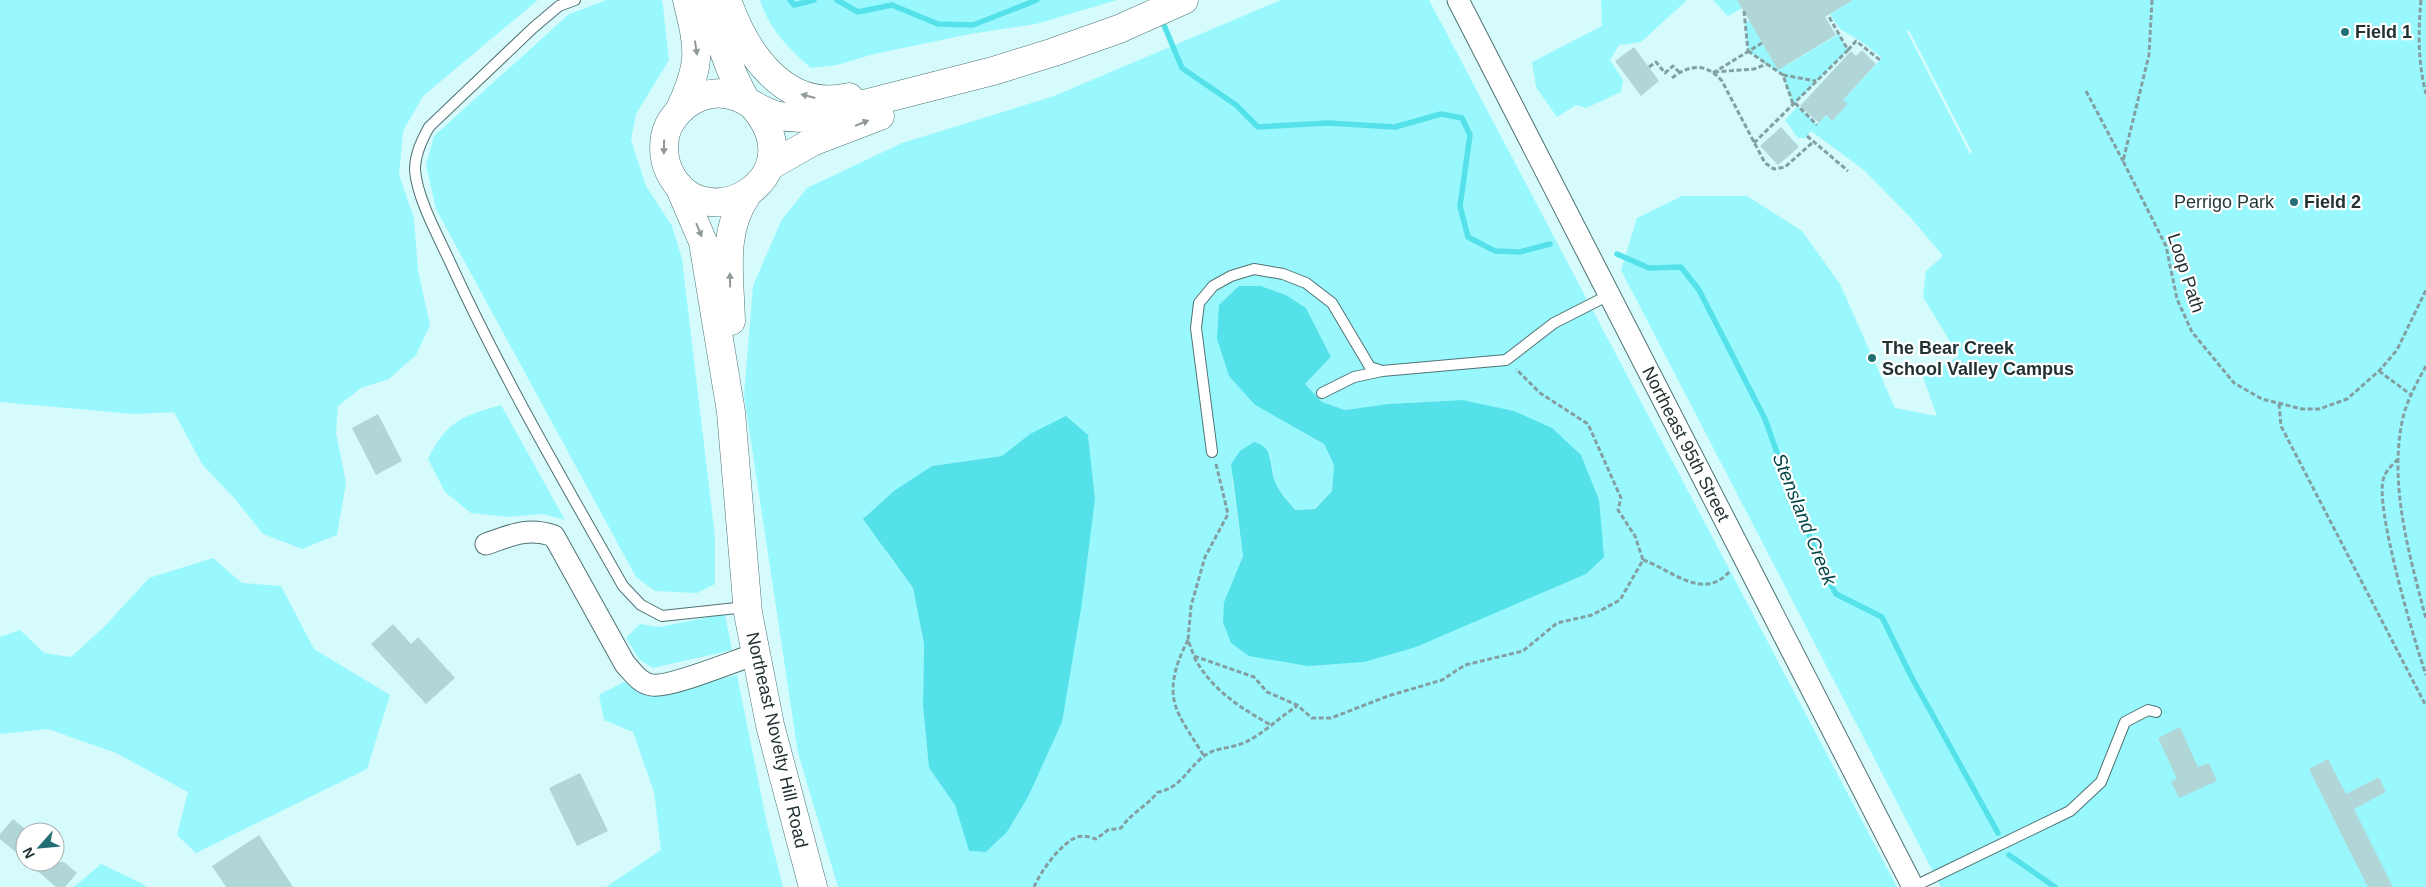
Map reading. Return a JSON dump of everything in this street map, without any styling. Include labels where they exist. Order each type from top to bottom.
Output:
[{"type":"main road","points":[[687,0],[698,58],[695,75],[680,109],[670,122],[664,147],[664,156],[669,172],[679,186],[694,197],[711,202],[730,202],[747,195],[761,182],[770,166],[773,149],[770,132],[763,117],[749,103],[735,82],[724,55],[710,0]]},
{"type":"main road","points":[[726,0],[744,39],[762,67],[778,82],[793,92],[810,97],[828,100],[937,76],[993,71]]},
{"type":"main road","points":[[770,166],[812,142],[993,71],[1119,29],[1184,0]]},
{"type":"main road","points":[[680,109],[693,100],[707,94],[722,94],[738,97],[773,115],[809,118],[993,71]]},
{"type":"main road","name":"Northeast Novelty Hill Road","points":[[679,186],[703,242],[731,412],[747,607],[770,725],[814,887]]},
{"type":"main road","name":"Northeast Novelty Hill Road","points":[[731,412],[729,241],[737,209],[747,195]]},
{"type":"street","name":"Northeast 95th Street","points":[[1458,0],[1913,887]]},
{"type":"street","points":[[486,544],[518,533],[538,530],[554,536],[625,664],[640,681],[652,685],[670,683],[756,654]]},
{"type":"lane","points":[[575,0],[552,11],[429,127],[420,144],[415,170],[426,208],[469,304],[516,395],[623,586],[641,605],[662,616],[747,607]]},
{"type":"lane","points":[[1212,452],[1196,328],[1200,303],[1213,286],[1231,276],[1254,269],[1283,274],[1306,283],[1332,303],[1370,367],[1382,371]]},
{"type":"lane","points":[[1322,393],[1354,377],[1382,371],[1506,360],[1554,323],[1609,295]]},
{"type":"lane","points":[[1913,887],[2070,811],[2101,782],[2125,722],[2148,710],[2156,712]]},
{"type":"path","points":[[2123,160],[2149,55],[2152,0]]},
{"type":"path","points":[[2421,0],[2418,32],[2422,76],[2426,94]]},
{"type":"path","points":[[1744,12],[1748,51],[1783,74],[1817,81]]},
{"type":"path","points":[[1828,15],[1848,50]]},
{"type":"path","points":[[1754,143],[1856,41],[1880,60]]},
{"type":"path","points":[[1713,72],[1762,43]]},
{"type":"path","points":[[1649,67],[1656,62],[1665,73],[1673,66],[1679,72]]},
{"type":"path","points":[[1713,72],[1754,69],[1767,64]]},
{"type":"path","points":[[1672,78],[1679,72],[1694,67],[1706,68],[1713,72],[1722,81],[1765,163],[1779,169],[1785,167],[1814,142]]},
{"type":"path","points":[[1783,74],[1794,104],[1817,125]]},
{"type":"path","name":"Loop Path","points":[[2086,91],[2166,246],[2177,299],[2192,332],[2234,383],[2262,400],[2302,409],[2320,409],[2346,398],[2379,371],[2397,350],[2426,290]]},
{"type":"path","points":[[1807,136],[1848,171]]},
{"type":"path","points":[[1194,656],[1254,677],[1267,692],[1298,705],[1312,718],[1332,718],[1388,696],[1442,680],[1465,665],[1523,651],[1557,623],[1592,615],[1620,600],[1643,560],[1635,536],[1618,510],[1621,498],[1588,424],[1540,393],[1506,360]]},
{"type":"path","points":[[2426,366],[2410,394],[2402,422],[2398,458],[2408,549],[2426,619]]},
{"type":"path","points":[[2379,371],[2410,394]]},
{"type":"path","points":[[2279,404],[2281,426],[2426,706]]},
{"type":"path","points":[[1204,756],[1175,705],[1173,689],[1177,662],[1188,640],[1190,606],[1205,556],[1228,514],[1212,452]]},
{"type":"path","points":[[2398,458],[2384,477],[2382,488],[2386,522],[2414,640],[2426,675]]},
{"type":"path","points":[[1643,560],[1659,566],[1677,578],[1703,584],[1721,580],[1743,555]]},
{"type":"path","points":[[1188,640],[1201,670],[1223,695],[1271,725]]},
{"type":"path","points":[[1034,887],[1040,873],[1058,852],[1077,837],[1088,836],[1096,839],[1108,830],[1121,828],[1129,816],[1150,802],[1158,792],[1170,790],[1177,785],[1204,756],[1217,749],[1230,749],[1248,740],[1298,705]]},
{"type":"green space","points":[[0,0],[538,0],[423,96],[403,131],[399,175],[414,218],[418,270],[430,325],[416,355],[389,379],[361,388],[338,406],[336,433],[346,483],[337,535],[302,549],[263,534],[235,499],[202,464],[174,412],[134,414],[0,402]]},
{"type":"green space","points":[[607,0],[662,0],[663,6],[669,60],[636,114],[631,140],[646,186],[672,226],[682,259],[715,537],[715,584],[697,593],[655,591],[636,577],[436,209],[426,165],[434,136],[569,14]]},
{"type":"green space","points":[[760,0],[1117,0],[1036,24],[970,34],[874,54],[837,65],[811,68],[774,29]]},
{"type":"green space","points":[[1281,0],[1429,0],[1897,887],[838,887],[798,753],[744,395],[753,286],[781,221],[807,188],[902,143],[1054,96]],"holes":[[[1239,286],[1261,286],[1286,295],[1306,308],[1331,357],[1305,384],[1322,402],[1345,410],[1388,404],[1462,400],[1224,602],[1243,556],[1232,478],[1270,454],[1275,484],[1295,510],[1314,509],[1332,491],[1334,465],[1324,444],[1255,405]],[[1030,434],[1088,435],[1095,499],[1082,603],[1028,797],[1007,832],[986,852],[969,851],[955,805],[929,768],[923,706],[924,644],[913,588],[886,552],[932,466],[1003,456]]]},
{"type":"green space","points":[[1601,0],[1687,0],[1641,42],[1619,45],[1610,60],[1623,80],[1621,92],[1586,108],[1576,105],[1557,117],[1536,87],[1532,62],[1602,26]]},
{"type":"green space","points":[[1713,0],[1741,0],[1738,2],[1742,8],[1728,16]]},
{"type":"green space","name":"Perrigo Park","points":[[1853,0],[2426,0],[2426,887],[1941,887],[1621,270],[1637,218],[1682,196],[1747,196],[1802,231],[1840,284],[1895,408],[1937,416],[1923,377],[1959,356],[1923,297],[1926,271],[1943,256],[1911,218],[1864,170],[1811,131],[1805,138],[1798,138],[1785,120],[1798,106],[1817,125],[1826,115],[1832,121],[1847,105],[1843,100],[1882,58],[1862,42],[1840,29],[1830,14]],"holes":[[[1909,30],[1972,152],[1970,154],[1907,32]]]},
{"type":"green space","points":[[1778,3],[1789,21],[1760,39],[1772,59],[1780,54],[1787,65],[1839,34],[1848,50],[1793,105],[1783,75],[1748,51],[1745,23]]},
{"type":"green space","points":[[501,405],[565,520],[543,514],[507,517],[471,513],[445,492],[428,459],[435,446],[449,428],[457,422],[476,413]]},
{"type":"green space","points":[[213,558],[242,583],[281,586],[314,649],[390,695],[367,769],[196,853],[177,835],[188,792],[116,753],[48,729],[0,734],[0,637],[20,630],[44,653],[71,657],[104,627],[149,578]]},
{"type":"green space","points":[[725,614],[732,650],[653,668],[640,660],[626,638],[640,624],[659,627]]},
{"type":"green space","points":[[737,675],[767,824],[783,887],[606,887],[661,850],[654,792],[633,732],[604,720],[599,695],[624,682],[654,696]]},
{"type":"green space","points":[[101,864],[143,884],[147,887],[74,887]]},
{"type":"shaded area","points":[[1239,286],[1261,286],[1286,295],[1306,308],[1331,357],[1305,384],[1322,402],[1345,410],[1388,404],[1462,400],[1514,411],[1552,428],[1581,455],[1599,500],[1604,557],[1586,574],[1416,647],[1364,662],[1308,666],[1249,656],[1231,643],[1223,622],[1224,602],[1243,556],[1231,464],[1240,451],[1254,442],[1261,445],[1269,453],[1274,478],[1278,487],[1295,510],[1315,509],[1332,491],[1334,465],[1324,444],[1255,405],[1229,376],[1217,339],[1219,305]]},
{"type":"shaded area","points":[[1066,416],[1088,435],[1095,499],[1082,603],[1062,722],[1028,797],[1007,832],[986,852],[969,851],[955,805],[929,768],[923,706],[924,644],[913,588],[863,519],[894,491],[932,466],[1002,456],[1030,434]]},
{"type":"building","points":[[1737,0],[1853,0],[1825,17],[1836,35],[1778,70]]},
{"type":"building","points":[[1634,47],[1659,81],[1641,96],[1615,61]]},
{"type":"building","points":[[1862,50],[1876,64],[1843,100],[1848,104],[1832,121],[1826,115],[1819,123],[1800,106],[1851,51],[1856,56]]},
{"type":"building","points":[[1781,127],[1799,147],[1778,165],[1760,146]]},
{"type":"building","points":[[378,414],[402,461],[376,475],[352,428]]},
{"type":"building","points":[[393,624],[411,644],[418,637],[455,678],[426,704],[371,644]]},
{"type":"building","points":[[2180,727],[2198,767],[2209,763],[2217,781],[2179,798],[2171,782],[2177,779],[2158,738]]},
{"type":"building","points":[[2328,759],[2346,794],[2379,777],[2386,792],[2354,809],[2393,887],[2368,887],[2347,846],[2309,769]]},
{"type":"building","points":[[580,773],[608,831],[577,846],[549,788]]},
{"type":"building","points":[[13,819],[17,822],[15,822],[15,852],[0,839],[0,834]]},
{"type":"building","points":[[259,835],[293,887],[226,887],[212,866]]},
{"type":"building","points":[[65,863],[77,873],[65,887],[56,887],[39,872],[65,872]]},
{"type":"waterway","name":"Stensland Creek","points":[[790,0],[794,5],[814,0]]},
{"type":"waterway","name":"Stensland Creek","points":[[837,0],[858,12],[892,5],[938,24],[973,25],[1037,0]]},
{"type":"waterway","name":"Stensland Creek","points":[[1161,18],[1182,68],[1236,105],[1258,127],[1328,123],[1395,127],[1441,114],[1462,118],[1470,135],[1460,206],[1468,237],[1495,251],[1520,252],[1550,244]]},
{"type":"waterway","name":"Stensland Creek","points":[[1617,254],[1649,268],[1681,267],[1699,290],[1765,419],[1789,486],[1824,572],[1836,594],[1882,617],[1911,676],[1998,833]]},
{"type":"waterway","name":"Stensland Creek","points":[[2009,855],[2055,887]]},
{"type":"place","name":"Field 1","points":[[2345,32]]},
{"type":"place","name":"Field 2","points":[[2294,202]]},
{"type":"place","name":"The Bear Creek School Valley Campus","points":[[1872,358]]}]
